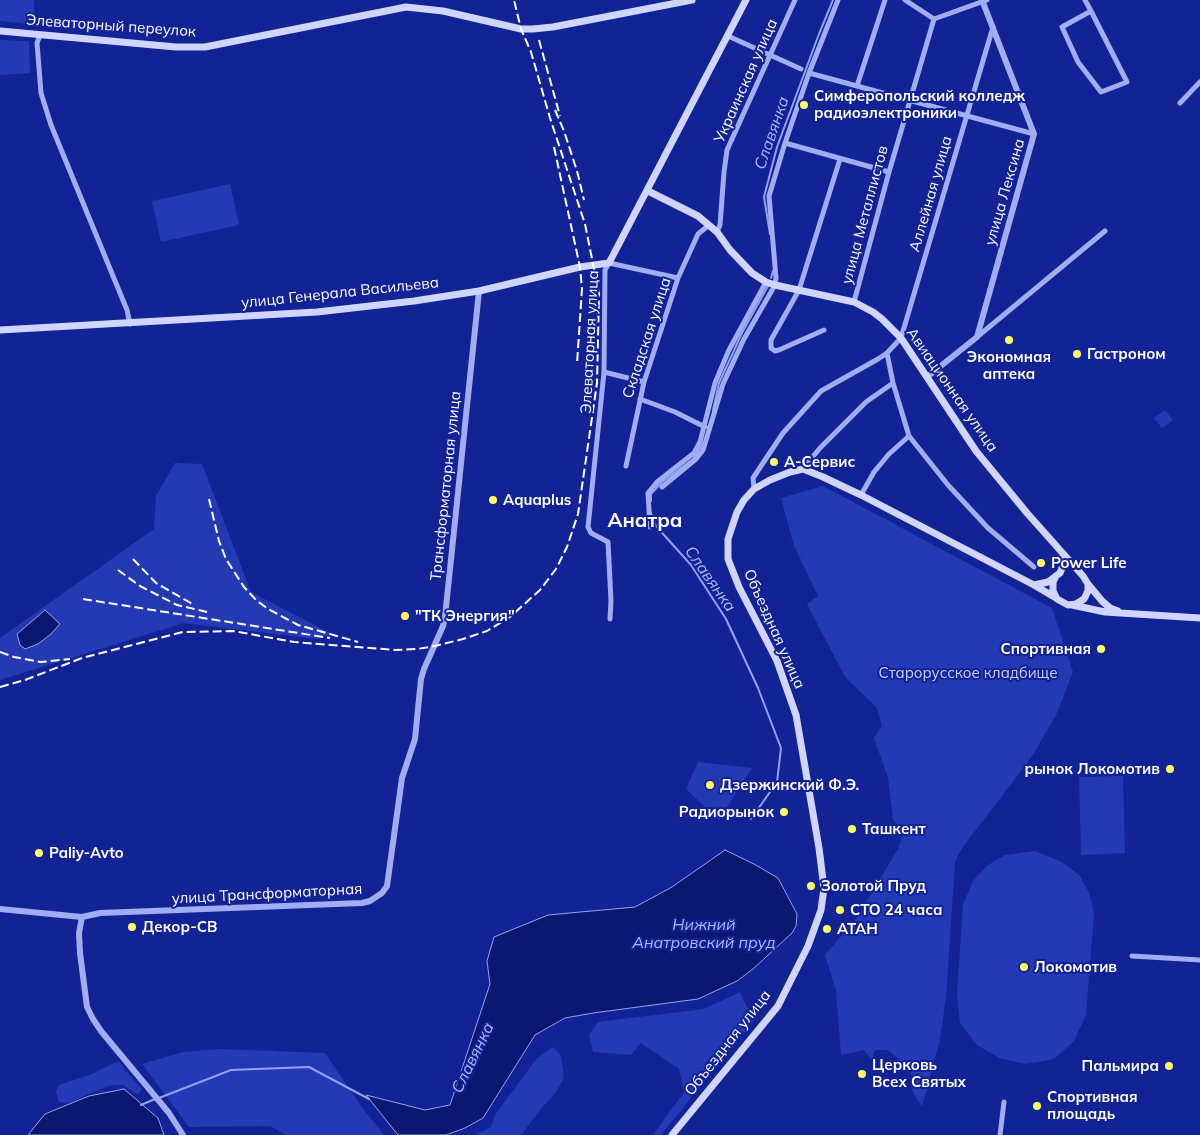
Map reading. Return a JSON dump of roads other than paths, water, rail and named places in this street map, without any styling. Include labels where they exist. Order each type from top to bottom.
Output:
[{"type":"main road","name":"Элеваторный переулок","points":[[0,31],[176,47],[205,46],[406,7],[443,11],[521,29],[533,29],[553,27],[692,0]]},
{"type":"main road","name":"Элеваторная улица","points":[[609,263],[746,0]]},
{"type":"main road","name":"Авиационная улица","points":[[648,191],[698,216],[717,232],[730,250],[752,272],[766,282],[854,302],[873,312],[901,338],[976,451],[1079,572]]},
{"type":"main road","name":"улица Генерала Васильева","points":[[0,330],[317,312],[414,301],[479,291],[580,267],[609,263]]},
{"type":"main road","name":"Объездная улица","points":[[672,1135],[778,1006],[808,946],[821,910],[824,888],[820,854],[796,715],[777,662],[739,587],[728,558],[728,539],[737,512],[744,500],[754,489],[779,475],[803,469]]},
{"type":"main road","points":[[803,469],[823,476],[860,494],[1034,585],[1064,604],[1105,612],[1200,618]]},
{"type":"main road","points":[[1056,598],[1053,586],[1064,563],[1064,554]]},
{"type":"main road","points":[[1034,585],[1048,582],[1058,574],[1069,570],[1079,572],[1102,601],[1110,608],[1120,612]]},
{"type":"main road","points":[[1072,605],[1084,599],[1088,591],[1088,584]]},
{"type":"street","name":"Украинская улица","points":[[717,232],[720,225],[727,150],[795,0]]},
{"type":"street","points":[[662,488],[696,459],[703,450],[723,384],[744,338],[775,285],[775,256],[769,196],[809,73],[838,0]]},
{"type":"street","points":[[856,86],[885,0]]},
{"type":"street","points":[[905,0],[934,18],[984,1]]},
{"type":"street","points":[[1085,0],[1091,11],[1127,82],[1101,92],[1078,62],[1062,27],[1091,11]]},
{"type":"street","name":"улица Лексина","points":[[977,337],[1034,134],[984,1]]},
{"type":"street","name":"улица Металлистов","points":[[854,302],[909,99],[934,18]]},
{"type":"street","name":"Аллейная улица","points":[[901,338],[993,27]]},
{"type":"street","points":[[40,35],[37,43],[38,70],[41,93],[48,117],[56,142],[127,310],[130,324]]},
{"type":"street","points":[[728,36],[801,69]]},
{"type":"street","points":[[809,73],[1034,134]]},
{"type":"street","points":[[1180,103],[1200,82]]},
{"type":"street","points":[[785,143],[889,172]]},
{"type":"street","points":[[824,330],[779,350],[775,351],[771,348],[771,340],[799,290],[840,159]]},
{"type":"street","name":"Складская улица","points":[[626,466],[644,382],[678,278],[698,234],[709,225]]},
{"type":"street","points":[[927,377],[1105,231]]},
{"type":"street","name":"улица Генерала Васильева","points":[[609,263],[678,278]]},
{"type":"street","name":"Элеваторная улица","points":[[609,263],[605,270],[604,372],[588,527],[591,533],[608,542],[612,601],[610,619]]},
{"type":"street","points":[[650,527],[648,492],[657,482],[694,453],[705,428],[715,382],[725,358],[766,282]]},
{"type":"street","name":"Трансформаторная улица","points":[[421,679],[446,617],[479,291]]},
{"type":"street","points":[[754,489],[752,478],[783,433],[821,391],[887,353],[901,338]]},
{"type":"street","points":[[887,353],[893,383],[909,436],[948,485],[988,528],[1034,567]]},
{"type":"street","points":[[604,372],[644,382]]},
{"type":"street","points":[[803,469],[820,448],[866,402],[893,383]]},
{"type":"street","points":[[640,399],[676,412],[705,428]]},
{"type":"street","points":[[860,494],[889,454],[909,436]]},
{"type":"street","name":"улица Трансформаторная","points":[[0,909],[82,917],[100,914],[362,903],[370,901],[386,886],[402,778],[415,739],[421,679]]},
{"type":"street","points":[[82,917],[79,933],[80,953],[87,1008],[102,1031],[169,1113],[183,1135]]},
{"type":"street","points":[[1132,956],[1200,960]]},
{"type":"street","points":[[1000,1135],[1004,1102]]},
{"type":"water","points":[[45,610],[60,624],[38,644],[25,649],[20,645],[17,634]]},
{"type":"water","name":"Нижний Анатровский пруд","points":[[725,850],[778,878],[797,914],[796,926],[792,933],[737,981],[698,999],[565,1018],[535,1035],[483,1118],[465,1128],[446,1135],[398,1135],[366,1095],[425,1110],[450,1105],[490,984],[487,961],[494,937],[548,915],[635,907],[672,887]]},
{"type":"water","points":[[124,1089],[158,1118],[164,1135],[28,1135],[45,1114],[89,1096]]},
{"type":"waterway","name":"Славянка","points":[[770,234],[764,197],[777,147],[833,0]]},
{"type":"waterway","name":"Славянка","points":[[771,278],[773,271]]},
{"type":"waterway","name":"Славянка","points":[[713,410],[719,383],[742,333],[768,286]]},
{"type":"waterway","name":"Славянка","points":[[651,501],[651,494],[662,482],[693,459],[703,444]]},
{"type":"waterway","name":"Славянка","points":[[651,513],[656,526],[691,565],[726,619],[758,688],[781,748],[777,782],[751,819]]},
{"type":"waterway","name":"Славянка","points":[[159,1098],[231,1070],[309,1067],[369,1099]]},
{"type":"waterway","name":"Славянка","points":[[141,1105],[155,1099]]},
{"type":"railway","points":[[0,687],[25,680],[82,658],[183,632],[233,631],[294,642],[395,650],[435,646],[487,631],[510,617],[540,590],[556,569],[567,547],[578,514],[597,383],[599,294],[585,224],[550,118],[531,52],[521,29],[514,0]]},
{"type":"railway","points":[[539,40],[560,116]]},
{"type":"railway","points":[[555,110],[577,171],[584,200]]},
{"type":"railway","points":[[554,147],[580,267],[582,289],[577,364]]},
{"type":"railway","points":[[209,499],[219,541],[226,559],[244,587],[256,600],[268,609],[298,625],[358,642]]},
{"type":"railway","points":[[133,559],[156,583],[194,605]]},
{"type":"railway","points":[[118,570],[140,586],[177,605],[207,612]]},
{"type":"railway","points":[[83,599],[330,638]]},
{"type":"railway","points":[[0,652],[14,657],[41,662],[70,659]]},
{"type":"place","name":"Симферопольский колледж радиоэлектроники","points":[[804,105]]},
{"type":"place","name":"Экономная аптека","points":[[1009,340]]},
{"type":"place","name":"Гастроном","points":[[1077,354]]},
{"type":"place","name":"А-Сервис","points":[[774,462]]},
{"type":"place","name":"Aquaplus","points":[[493,500]]},
{"type":"place","name":"Power Life","points":[[1041,563]]},
{"type":"place","name":"\"ТК Энергия\"","points":[[405,616]]},
{"type":"place","name":"Спортивная","points":[[1101,649]]},
{"type":"place","name":"рынок Локомотив","points":[[1170,769]]},
{"type":"place","name":"Дзержинский Ф.Э.","points":[[710,785]]},
{"type":"place","name":"Радиорынок","points":[[784,812]]},
{"type":"place","name":"Ташкент","points":[[852,829]]},
{"type":"place","name":"Paliy-Avto","points":[[39,853]]},
{"type":"place","name":"Золотой Пруд","points":[[811,886]]},
{"type":"place","name":"СТО 24 часа","points":[[840,910]]},
{"type":"place","name":"Декор-СВ","points":[[132,927]]},
{"type":"place","name":"АТАН","points":[[827,929]]},
{"type":"place","name":"Локомотив","points":[[1024,967]]},
{"type":"place","name":"Пальмира","points":[[1169,1066]]},
{"type":"place","name":"Церковь Всех Святых","points":[[862,1074]]},
{"type":"place","name":"Спортивная площадь","points":[[1037,1106]]},
{"type":"district","name":"Анатра","points":[[645,521]]},
{"type":"park label","name":"Старорусское кладбище","points":[[968,673]]}]
